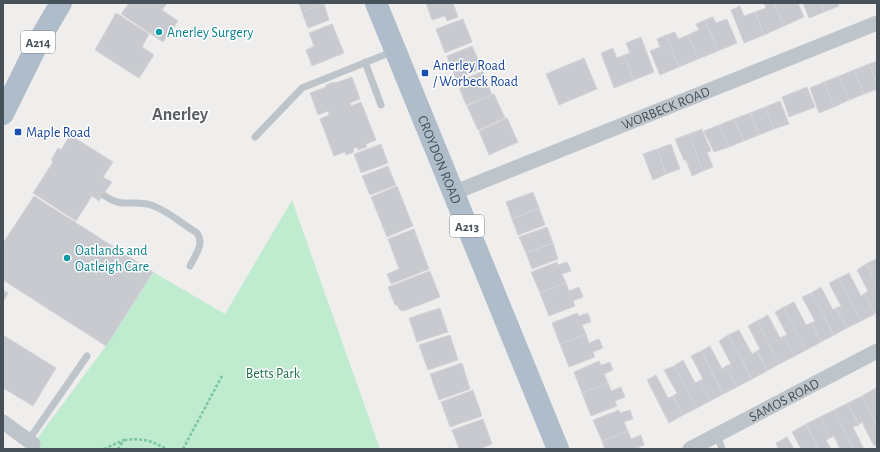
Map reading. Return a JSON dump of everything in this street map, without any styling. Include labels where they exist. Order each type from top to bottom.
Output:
[{"type":"main road","name":"A214","points":[[3,114],[41,37],[61,3]]},
{"type":"main road","name":"CROYDON ROAD","points":[[376,3],[558,449]]},
{"type":"street","name":"WORBECK ROAD","points":[[454,193],[877,23]]},
{"type":"street","name":"SAMOS ROAD","points":[[690,449],[877,351]]},
{"type":"street","points":[[3,422],[31,442]]},
{"type":"lane","points":[[255,137],[302,88],[396,51]]},
{"type":"lane","points":[[365,62],[381,105]]},
{"type":"lane","points":[[106,196],[112,201],[120,203],[150,204],[159,208],[197,233],[201,244],[190,266]]},
{"type":"lane","points":[[31,442],[86,356]]},
{"type":"lane","points":[[717,435],[722,449]]},
{"type":"path","points":[[183,449],[222,374]]},
{"type":"path","points":[[104,449],[124,440],[139,438],[151,441],[166,449]]},
{"type":"path","points":[[118,449],[124,440]]},
{"type":"green space","name":"Betts Park","points":[[292,200],[380,449],[39,449],[33,444],[106,346],[153,272],[225,314]]},
{"type":"building","name":"Anerley Surgery","points":[[129,3],[167,3],[162,10],[178,21],[163,42],[121,14]]},
{"type":"building","points":[[299,3],[323,3],[324,4],[302,12]]},
{"type":"building","points":[[426,3],[453,3],[458,17],[447,21],[445,16],[432,20]]},
{"type":"building","points":[[764,3],[774,3],[784,26],[764,35],[755,12],[766,8]]},
{"type":"building","points":[[774,3],[798,3],[804,17],[784,26]]},
{"type":"building","points":[[803,3],[821,3],[824,12],[809,18]]},
{"type":"building","points":[[821,3],[838,3],[839,6],[824,12]]},
{"type":"building","points":[[324,4],[329,20],[308,28],[302,12]]},
{"type":"building","points":[[740,6],[744,16],[755,12],[764,35],[744,43],[731,10]]},
{"type":"building","points":[[116,13],[149,34],[142,47],[154,55],[139,78],[95,50]]},
{"type":"building","points":[[713,17],[716,23],[727,19],[737,43],[718,51],[705,20]]},
{"type":"building","points":[[463,19],[472,42],[445,53],[436,29]]},
{"type":"building","points":[[705,20],[718,51],[698,59],[688,35],[699,30],[696,24]]},
{"type":"building","points":[[332,24],[344,53],[312,66],[306,50],[314,46],[309,33]]},
{"type":"building","points":[[675,32],[678,39],[688,35],[698,59],[679,67],[666,35]]},
{"type":"building","points":[[666,35],[679,67],[660,75],[650,51],[660,47],[657,39]]},
{"type":"building","points":[[641,37],[654,72],[634,80],[624,55],[630,53],[626,43]]},
{"type":"building","points":[[472,46],[482,68],[456,79],[447,56]]},
{"type":"building","points":[[613,48],[617,58],[624,55],[634,80],[614,88],[601,53]]},
{"type":"building","points":[[584,58],[597,89],[559,105],[546,74]]},
{"type":"building","points":[[877,61],[877,84],[869,64]]},
{"type":"building","points":[[869,64],[877,84],[877,89],[864,94],[854,70]]},
{"type":"building","points":[[854,70],[864,94],[849,100],[839,76]]},
{"type":"building","points":[[483,71],[492,95],[466,105],[457,82]]},
{"type":"building","points":[[839,76],[849,100],[834,107],[824,82]]},
{"type":"building","points":[[352,77],[360,99],[350,103],[351,106],[361,102],[376,140],[366,144],[367,147],[358,150],[357,147],[353,149],[354,152],[346,155],[345,152],[334,156],[320,119],[329,115],[328,111],[318,115],[310,93],[326,87],[326,85]]},
{"type":"building","points":[[824,82],[834,107],[819,113],[810,88]]},
{"type":"building","points":[[807,87],[815,107],[789,117],[782,97]]},
{"type":"building","points":[[494,94],[505,118],[478,130],[467,106]]},
{"type":"building","points":[[780,101],[789,124],[774,129],[765,107]]},
{"type":"building","points":[[765,107],[774,129],[759,135],[750,113]]},
{"type":"building","points":[[750,113],[759,135],[744,141],[734,119]]},
{"type":"building","points":[[507,118],[518,142],[489,155],[479,131]]},
{"type":"building","points":[[734,119],[744,141],[729,147],[719,125]]},
{"type":"building","points":[[719,125],[729,147],[714,152],[704,131]]},
{"type":"building","points":[[702,129],[711,151],[707,152],[713,167],[703,171],[689,134]]},
{"type":"building","points":[[689,134],[703,171],[692,176],[686,160],[684,160],[675,139]]},
{"type":"building","points":[[70,135],[113,162],[103,177],[112,182],[99,201],[92,196],[76,221],[33,193],[53,162],[51,160],[58,148],[61,150]]},
{"type":"building","points":[[381,144],[388,163],[361,173],[354,154]]},
{"type":"building","points":[[671,144],[680,169],[666,174],[657,149]]},
{"type":"building","points":[[657,149],[666,174],[653,180],[643,154]]},
{"type":"building","points":[[388,166],[396,185],[370,195],[362,176]]},
{"type":"building","points":[[397,186],[413,226],[387,237],[371,197]]},
{"type":"building","points":[[533,192],[539,208],[512,219],[506,202]]},
{"type":"building","name":"Oatlands and Oatleigh Care","points":[[34,196],[153,272],[106,346],[3,280],[3,243]]},
{"type":"building","points":[[539,208],[545,225],[518,235],[512,219]]},
{"type":"building","points":[[547,227],[553,243],[526,253],[519,237]]},
{"type":"building","points":[[414,229],[429,269],[391,284],[387,274],[399,269],[388,239]]},
{"type":"building","points":[[553,243],[558,259],[532,269],[526,253]]},
{"type":"building","points":[[876,259],[877,260],[877,284],[866,264]]},
{"type":"building","points":[[557,262],[558,265],[567,262],[571,271],[562,274],[566,283],[540,293],[531,272]]},
{"type":"building","points":[[866,264],[877,284],[877,312],[875,314],[864,294],[868,291],[857,270]]},
{"type":"building","points":[[430,271],[440,297],[404,311],[400,310],[397,305],[395,305],[388,287]]},
{"type":"building","points":[[849,273],[861,296],[864,294],[875,314],[861,321],[839,278]]},
{"type":"building","points":[[839,278],[861,321],[847,328],[836,308],[841,306],[829,283]]},
{"type":"building","points":[[566,283],[569,291],[579,287],[583,297],[573,301],[575,306],[549,316],[540,293]]},
{"type":"building","points":[[821,287],[833,310],[836,308],[847,328],[834,335],[811,293]]},
{"type":"building","points":[[3,290],[8,293],[3,302]]},
{"type":"building","points":[[811,293],[834,335],[821,342],[811,323],[815,321],[802,297]]},
{"type":"building","points":[[794,302],[806,325],[811,323],[821,342],[806,350],[784,307]]},
{"type":"building","points":[[784,307],[806,350],[795,356],[784,336],[787,335],[775,312]]},
{"type":"building","points":[[440,308],[448,332],[417,342],[409,318]]},
{"type":"building","points":[[577,313],[579,316],[588,313],[591,322],[582,325],[586,334],[560,344],[552,323]]},
{"type":"building","points":[[768,315],[780,338],[784,336],[795,356],[779,364],[757,321]]},
{"type":"building","points":[[757,321],[779,364],[767,371],[757,351],[760,349],[748,326]]},
{"type":"building","points":[[739,330],[752,354],[757,351],[767,371],[752,379],[728,335]]},
{"type":"building","points":[[586,334],[589,343],[599,339],[603,348],[593,352],[595,357],[569,367],[560,344]]},
{"type":"building","points":[[3,335],[56,368],[33,406],[3,388]]},
{"type":"building","points":[[450,335],[458,360],[428,370],[419,345]]},
{"type":"building","points":[[728,335],[752,379],[737,387],[726,366],[731,364],[719,341]]},
{"type":"building","points":[[710,346],[722,369],[726,366],[737,387],[723,394],[701,351]]},
{"type":"building","points":[[701,351],[723,394],[710,401],[699,381],[703,379],[691,356]]},
{"type":"building","points":[[683,360],[695,383],[699,381],[710,401],[697,408],[674,366]]},
{"type":"building","points":[[599,361],[601,365],[610,362],[613,370],[604,374],[608,383],[582,393],[574,372]]},
{"type":"building","points":[[462,363],[470,389],[439,400],[430,374]]},
{"type":"building","points":[[674,366],[697,408],[683,415],[673,396],[677,393],[664,370]]},
{"type":"building","points":[[656,375],[668,398],[673,396],[683,415],[669,423],[647,380]]},
{"type":"building","points":[[608,383],[611,391],[621,387],[625,397],[615,401],[617,406],[591,416],[582,393]]},
{"type":"building","points":[[876,388],[877,390],[877,426],[862,396]]},
{"type":"building","points":[[473,390],[482,416],[450,427],[441,402]]},
{"type":"building","points":[[862,396],[877,426],[877,445],[874,446],[862,422],[859,425],[848,403]]},
{"type":"building","points":[[848,403],[859,425],[853,427],[864,449],[853,449],[834,410]]},
{"type":"building","points":[[619,410],[620,413],[630,410],[633,419],[624,422],[628,431],[602,441],[593,420]]},
{"type":"building","points":[[834,410],[853,449],[840,449],[834,436],[830,438],[820,417]]},
{"type":"building","points":[[820,417],[830,438],[826,440],[831,449],[818,449],[806,424]]},
{"type":"building","points":[[483,419],[492,444],[479,449],[459,449],[452,430]]},
{"type":"building","points":[[806,424],[818,449],[801,449],[792,432]]},
{"type":"building","points":[[628,431],[631,439],[641,435],[644,445],[635,449],[605,449],[602,441]]},
{"type":"building","points":[[787,437],[794,449],[776,449],[778,448],[776,443]]},
{"type":"place","name":"Anerley Surgery","points":[[159,32]]},
{"type":"place","name":"Anerley Road / Worbeck Road","points":[[425,73]]},
{"type":"place","name":"Maple Road","points":[[18,132]]},
{"type":"place","name":"Oatlands and Oatleigh Care","points":[[67,258]]},
{"type":"district","name":"Anerley","points":[[180,114]]}]
